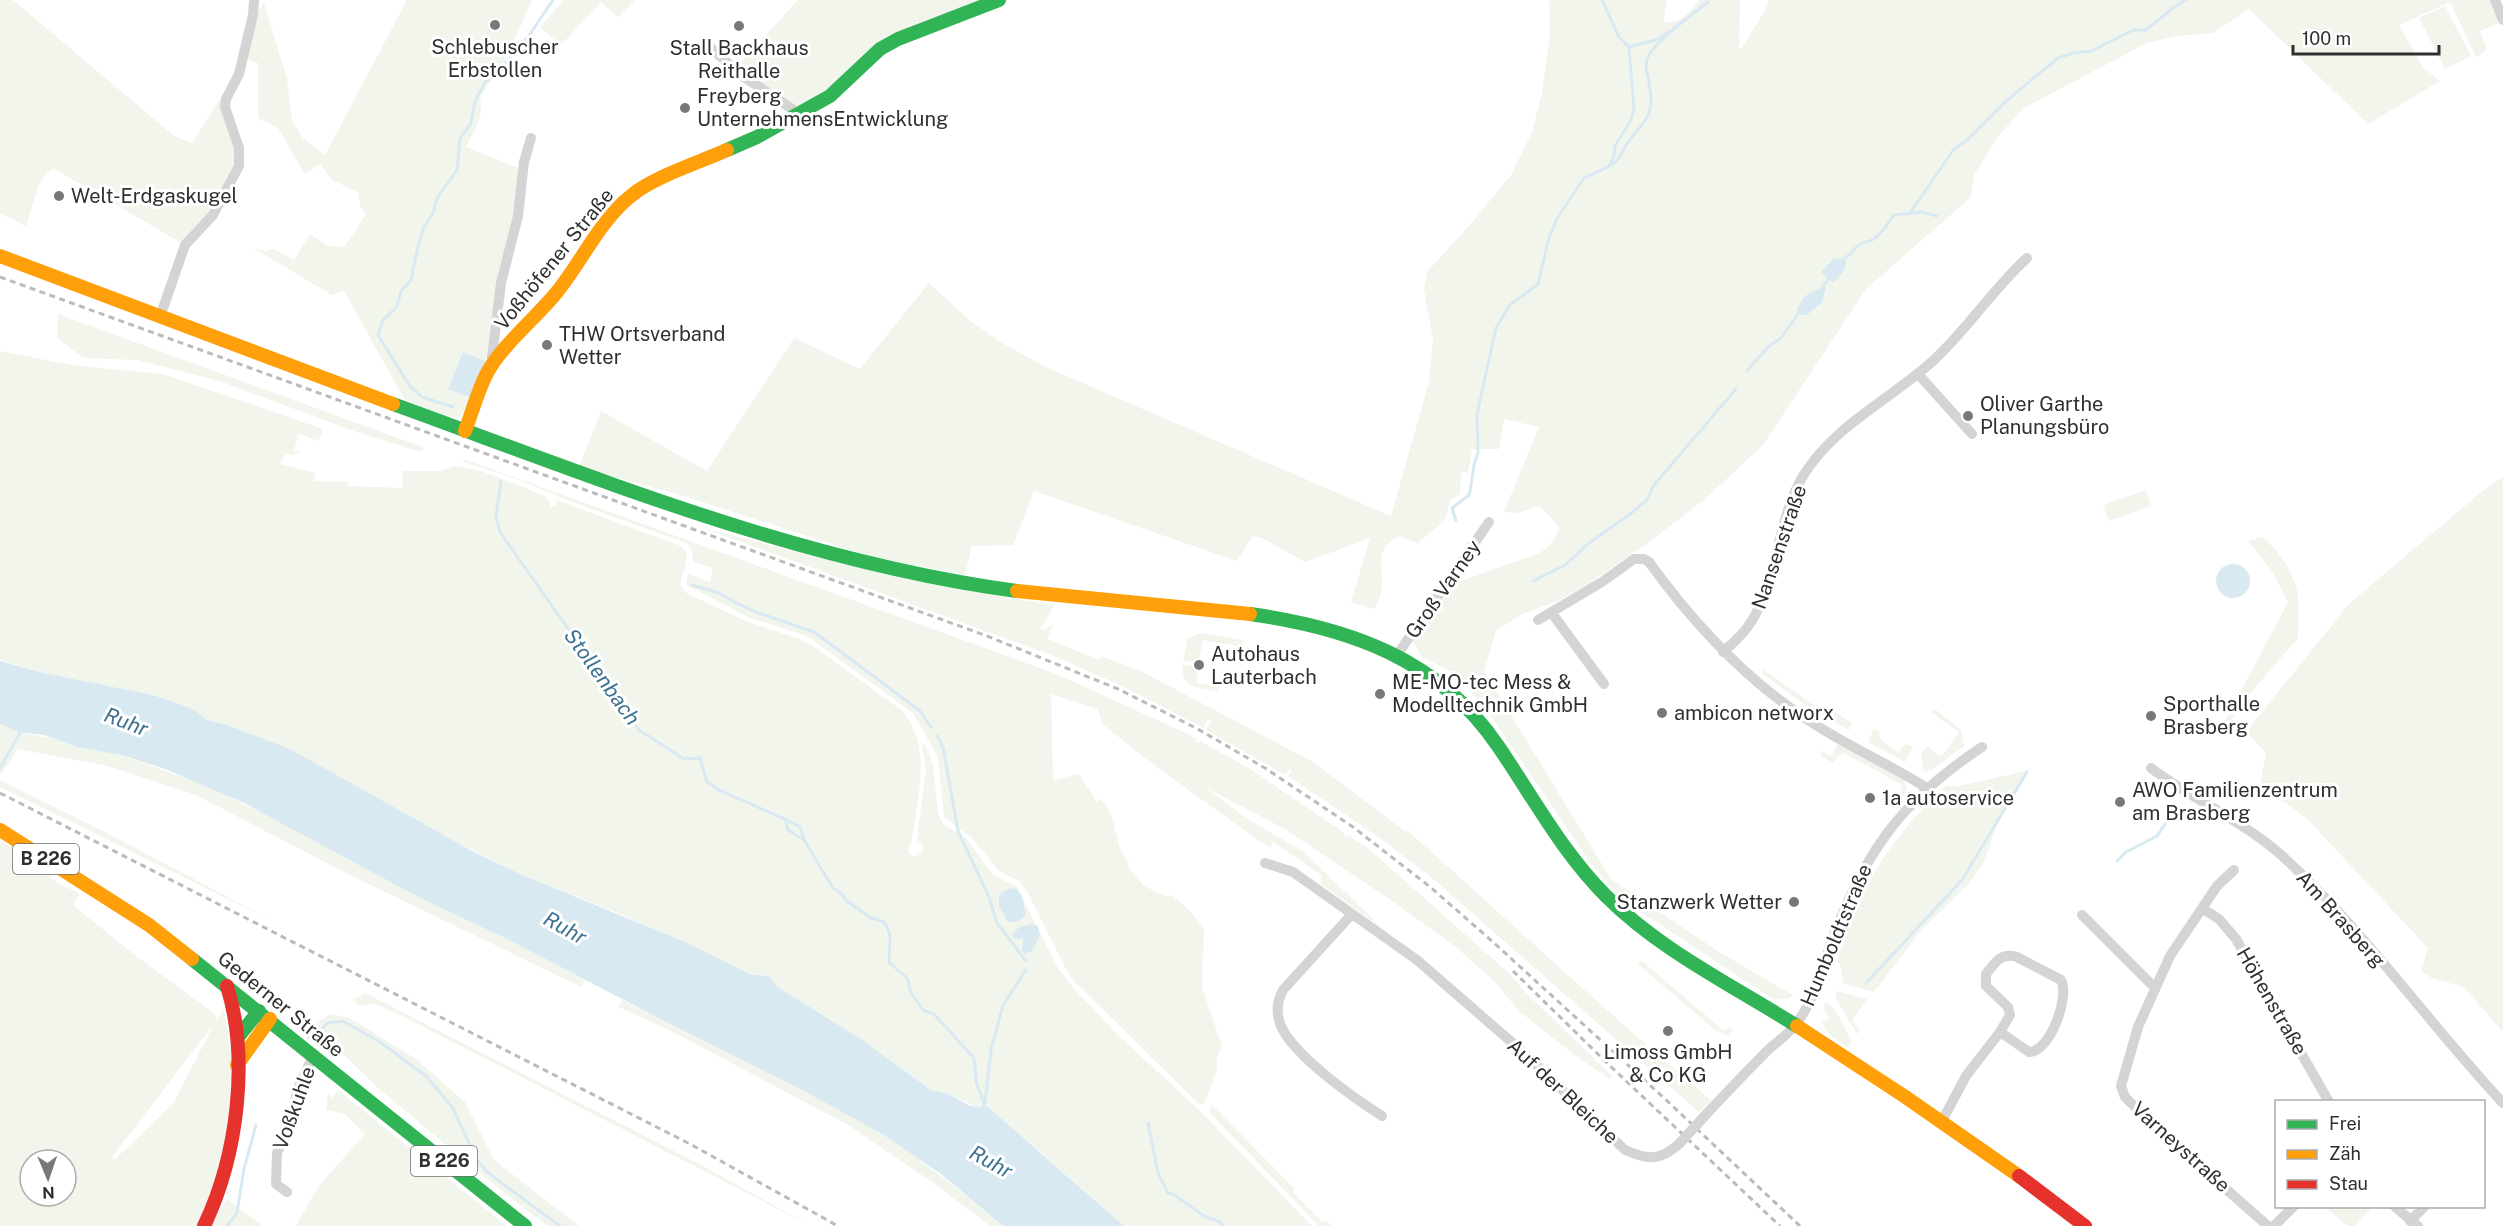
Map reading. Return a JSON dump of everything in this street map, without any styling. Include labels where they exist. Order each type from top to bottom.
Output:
[{"type":"main road","name":"Voßhöfener Straße","points":[[465,431],[486,375],[495,362],[557,292],[625,201],[646,186],[735,147],[797,116],[830,96],[880,49],[898,39],[999,0]]},
{"type":"main road","points":[[0,256],[465,431],[733,525],[879,566],[968,582],[1076,598],[1258,614],[1343,634],[1397,655],[1445,686],[1472,712],[1496,742],[1567,849],[1598,888],[1618,908],[1662,941],[1796,1025],[1942,1121],[2021,1177],[2078,1224]]},
{"type":"main road","name":"Gederner Straße","points":[[0,830],[149,925],[314,1054],[525,1226]]},
{"type":"main road","points":[[204,1226],[222,1190],[233,1149],[238,1037],[235,1008],[227,987]]},
{"type":"main road","points":[[238,1037],[264,1015]]},
{"type":"main road","points":[[237,1065],[264,1015]]},
{"type":"street","points":[[160,317],[185,245],[213,215],[239,166],[239,148],[225,107],[226,99],[239,74],[254,15],[254,0]]},
{"type":"street","points":[[2495,0],[2503,20]]},
{"type":"street","points":[[711,48],[741,75],[792,109],[797,116]]},
{"type":"street","points":[[495,362],[492,358],[501,283],[518,216],[524,162],[531,138]]},
{"type":"street","name":"Nansenstraße","points":[[1723,652],[1744,632],[1756,613],[1768,583],[1790,504],[1811,464],[1845,428],[1918,374],[1961,333],[2005,278],[2027,258]]},
{"type":"street","points":[[1918,374],[1972,434]]},
{"type":"street","name":"Groß Varney","points":[[1397,655],[1489,522]]},
{"type":"street","points":[[1538,620],[1602,582],[1624,565],[1639,558],[1644,559],[1649,562],[1683,608],[1723,652],[1759,684],[1802,716],[1927,788]]},
{"type":"street","points":[[1551,612],[1604,684]]},
{"type":"street","name":"Humboldtstraße","points":[[1796,1025],[1818,980],[1847,900],[1866,863],[1904,810],[1927,788],[1983,747]]},
{"type":"street","name":"Am Brasberg","points":[[2151,768],[2228,815],[2278,853],[2310,883],[2503,1103]]},
{"type":"street","name":"Auf der Bleiche","points":[[1265,863],[1293,872],[1395,943],[1523,1052],[1625,1150],[1645,1157],[1662,1157],[1679,1144],[1759,1059],[1796,1025]]},
{"type":"street","name":"Varneystraße","points":[[2234,870],[2217,886],[2170,956],[2138,1027],[2121,1086],[2123,1093],[2151,1123],[2268,1226]]},
{"type":"street","name":"Höhenstraße","points":[[2203,909],[2219,919],[2236,939],[2328,1100]]},
{"type":"street","points":[[1352,914],[1283,990],[1278,1003],[1280,1023],[1290,1040],[1301,1051],[1356,1099],[1382,1116]]},
{"type":"street","points":[[2082,915],[2155,988]]},
{"type":"street","points":[[1942,1121],[1966,1076],[2009,1018],[2010,1009],[1987,988],[1985,978],[2001,957],[2009,955],[2018,957],[2061,980],[2064,992],[2052,1034],[2040,1048],[2029,1052],[2000,1032]]},
{"type":"street","name":"Voßkuhle","points":[[287,1192],[276,1184],[276,1157],[289,1126],[298,1088],[314,1054]]},
{"type":"street","points":[[2274,1226],[2292,1208]]},
{"type":"street","points":[[2396,1208],[2414,1223],[2424,1208]]},
{"type":"shaded area","points":[[0,0],[13,0],[174,136],[192,143],[219,101],[223,100],[238,158],[213,215],[185,245],[53,168],[40,181],[26,226],[0,213]]},
{"type":"shaded area","points":[[407,0],[532,0],[508,55],[480,97],[480,117],[466,147],[521,169],[488,362],[467,410],[459,418],[449,417],[405,400],[344,291],[332,295],[253,248],[266,251],[274,249],[294,260],[310,234],[328,246],[344,247],[366,215],[361,208],[358,192],[332,180],[320,164],[305,174],[278,128],[258,118],[258,63],[245,59],[256,15],[264,3],[287,79],[292,121],[303,138],[325,155]]},
{"type":"shaded area","points":[[564,0],[635,0],[618,17],[601,2],[561,45],[540,27]]},
{"type":"shaded area","points":[[798,0],[988,0],[908,31],[805,107],[797,107],[736,68]]},
{"type":"shaded area","points":[[1549,0],[1667,0],[1663,22],[1669,22],[1684,17],[1699,0],[1740,0],[1739,49],[1742,48],[1769,0],[2493,0],[2502,22],[2480,31],[2487,50],[2476,57],[2450,2],[2399,25],[2423,67],[2440,81],[2368,124],[2249,9],[2213,33],[2177,36],[2147,43],[2024,108],[1999,135],[1974,175],[1971,197],[1866,289],[1763,445],[1705,499],[1649,542],[1588,584],[1558,601],[1520,615],[1496,631],[1484,671],[1611,879],[1719,952],[1793,995],[1790,998],[1775,1000],[1635,908],[1612,889],[1590,862],[1480,700],[1452,672],[1422,657],[1412,639],[1450,585],[1539,553],[1555,539],[1559,527],[1540,506],[1518,513],[1504,512],[1539,427],[1504,419],[1499,449],[1472,449],[1468,473],[1461,471],[1460,494],[1450,501],[1445,520],[1418,543],[1399,536],[1382,552],[1382,589],[1375,609],[1351,602],[1370,538],[1305,562],[1262,538],[1253,536],[1237,561],[1034,491],[1013,545],[972,546],[965,575],[872,557],[687,497],[579,467],[601,411],[707,471],[794,338],[860,369],[929,283],[969,320],[1002,343],[1050,369],[1391,516],[1429,382],[1433,340],[1424,289],[1427,272],[1511,175],[1532,132],[1542,93],[1550,35]]},
{"type":"shaded area","points":[[2445,6],[2471,56],[2445,69],[2419,18]]},
{"type":"shaded area","points":[[58,314],[425,448],[420,452],[354,431],[219,381],[138,360],[83,358],[57,338]]},
{"type":"shaded area","points":[[0,351],[71,365],[163,374],[323,429],[319,441],[299,434],[294,450],[300,452],[293,455],[286,454],[279,464],[316,473],[314,481],[348,482],[348,486],[402,488],[403,471],[440,471],[455,466],[481,471],[545,496],[550,502],[550,507],[556,505],[556,500],[681,546],[686,554],[686,564],[680,584],[686,593],[748,622],[797,638],[816,648],[900,709],[917,738],[920,754],[921,772],[912,840],[908,850],[910,854],[915,857],[924,851],[917,840],[926,768],[922,746],[925,744],[933,765],[938,813],[943,824],[966,838],[993,875],[1017,887],[1058,968],[1075,990],[1117,1034],[1199,1110],[1312,1226],[1124,1226],[1015,1132],[979,1108],[949,1094],[931,1090],[861,1039],[776,986],[770,977],[750,974],[618,913],[518,873],[224,724],[207,720],[192,709],[153,695],[44,673],[0,660]]},
{"type":"shaded area","points":[[464,459],[1059,675],[1190,735],[1197,739],[1195,742],[1200,741],[1250,769],[1342,831],[1346,838],[1348,835],[1369,849],[1512,976],[1525,992],[1612,1076],[1610,1079],[1576,1056],[1519,1011],[1495,982],[1456,947],[1395,903],[1285,829],[1203,786],[1248,819],[1304,852],[1382,928],[1321,884],[1321,875],[1272,841],[1271,848],[1261,842],[1162,771],[1102,724],[1098,709],[1051,694],[1053,780],[1079,774],[1097,802],[1101,799],[1107,806],[1120,848],[1129,863],[1128,867],[1144,886],[1167,897],[1172,895],[1204,928],[1202,987],[1222,1046],[1217,1057],[1217,1070],[1205,1102],[1198,1103],[1074,981],[1028,893],[1019,881],[999,871],[972,838],[944,817],[938,757],[913,713],[807,636],[748,617],[686,585],[688,574],[710,582],[713,568],[693,562],[692,551],[687,543],[572,502],[517,479],[463,462]]},
{"type":"shaded area","points":[[2503,477],[2503,1032],[2464,987],[2432,978],[2421,971],[2428,948],[2308,820],[2260,783],[2266,753],[2248,734],[2253,723],[2350,603],[2480,493]]},
{"type":"shaded area","points":[[2146,490],[2151,506],[2109,521],[2103,505]]},
{"type":"shaded area","points":[[700,527],[887,575],[1055,605],[1040,629],[1046,629],[1054,623],[1047,639],[1097,659],[1103,657],[1139,670],[1313,762],[1406,832],[1407,830],[1711,1100],[1699,1112],[1431,877],[1377,836],[1288,776],[1292,770],[1290,768],[1285,775],[1206,730],[1211,721],[1208,719],[1203,728],[1126,688],[1059,658]]},
{"type":"shaded area","points":[[2262,537],[2275,549],[2288,567],[2297,589],[2298,638],[2242,703],[2223,734],[2219,733],[2288,602],[2273,573],[2248,541]]},
{"type":"shaded area","points":[[1201,633],[1243,640],[1242,647],[1203,640],[1198,663],[1183,661],[1188,638]]},
{"type":"shaded area","points":[[1183,665],[1197,667],[1197,683],[1219,687],[1218,691],[1192,686],[1184,679]]},
{"type":"shaded area","points":[[1764,670],[1829,716],[1834,711],[1852,723],[1849,730],[1805,705],[1762,673]]},
{"type":"shaded area","points":[[1936,710],[1961,730],[1964,746],[1933,769],[1924,772],[1921,754],[1927,746],[1941,757],[1959,732],[1931,712]]},
{"type":"shaded area","points":[[0,724],[18,732],[67,741],[81,748],[122,755],[204,785],[297,830],[424,900],[503,937],[585,980],[581,987],[348,874],[196,795],[108,766],[18,749],[0,775]]},
{"type":"shaded area","points":[[1874,728],[1880,732],[1879,738],[1898,752],[1906,744],[1913,746],[1905,762],[1868,742]]},
{"type":"shaded area","points":[[1838,744],[1903,779],[1907,787],[1904,796],[1900,794],[1902,789],[1899,783],[1844,753],[1833,763],[1821,756],[1822,751],[1831,756]]},
{"type":"shaded area","points":[[2026,771],[1998,822],[1983,864],[1967,886],[1922,929],[1874,992],[1844,984],[1840,964],[1837,962],[1856,910],[1879,866],[1908,825],[1946,786],[1959,786]]},
{"type":"shaded area","points":[[0,780],[105,832],[271,920],[0,787]]},
{"type":"shaded area","points":[[0,840],[47,870],[53,880],[80,894],[73,905],[136,956],[215,1014],[217,1020],[224,1008],[232,1059],[227,1135],[214,1194],[198,1226],[0,1226]],"holes":[[[214,1024],[173,1104],[114,1160],[112,1157]]]},
{"type":"shaded area","points":[[1641,960],[1724,1031],[1729,1026],[1733,1030],[1728,1036],[1715,1030],[1638,964]]},
{"type":"shaded area","points":[[1837,991],[1867,999],[1852,1021],[1860,1030],[1857,1034],[1835,997]]},
{"type":"shaded area","points":[[365,993],[703,1166],[811,1226],[412,1021],[374,1003],[361,1006],[352,1000]]},
{"type":"shaded area","points":[[622,1000],[787,1081],[852,1116],[914,1156],[1003,1226],[990,1226],[932,1182],[848,1125],[673,1032],[619,1007]]},
{"type":"shaded area","points":[[1825,1002],[1837,1013],[1852,1041],[1848,1047],[1832,1037],[1824,1027],[1822,1022],[1829,1016],[1823,1010]]},
{"type":"shaded area","points":[[332,1014],[350,1018],[416,1059],[465,1102],[494,1160],[579,1226],[547,1226],[474,1169],[376,1086],[345,1056],[311,1040],[308,1032],[318,1021]]},
{"type":"shaded area","points":[[338,1090],[507,1226],[296,1226],[318,1187],[365,1134],[345,1114],[326,1110],[328,1094],[332,1098]]},
{"type":"shaded area","points":[[1211,1104],[1295,1189],[1293,1192],[1323,1223],[1326,1220],[1331,1226],[1319,1226],[1212,1115],[1209,1111]]},
{"type":"shaded area","points":[[227,1199],[263,1226],[211,1226]]},
{"type":"shaded area","points":[[2326,1208],[2372,1208],[2354,1226],[2348,1226]]},
{"type":"water","points":[[1845,258],[1845,269],[1833,283],[1821,272],[1833,259]]},
{"type":"water","points":[[1824,286],[1826,288],[1822,302],[1807,315],[1801,315],[1797,309],[1805,296]]},
{"type":"water","points":[[463,352],[485,361],[471,398],[448,389]]},
{"type":"water","points":[[2233,564],[2245,569],[2250,581],[2245,593],[2233,598],[2221,593],[2216,581],[2221,569]]},
{"type":"water","name":"Ruhr","points":[[0,661],[44,673],[153,695],[193,709],[207,720],[224,724],[290,749],[474,852],[518,873],[685,942],[750,974],[770,977],[776,986],[861,1039],[931,1090],[949,1094],[970,1106],[988,1107],[1124,1226],[1003,1226],[941,1174],[882,1134],[806,1092],[503,937],[424,900],[244,803],[165,769],[122,755],[81,748],[44,735],[18,732],[0,724]]},
{"type":"water","points":[[1012,888],[1017,889],[1022,896],[1026,914],[1016,922],[1008,922],[999,906],[999,897],[1002,892]]},
{"type":"water","points":[[1032,924],[1038,926],[1040,935],[1032,951],[1024,954],[1023,939],[1014,938],[1012,935],[1019,927]]},
{"type":"waterway","name":"Stollenbach","points":[[453,407],[422,397],[409,385],[378,335],[383,320],[397,307],[401,291],[411,280],[424,227],[433,213],[437,198],[457,170],[460,139],[471,123],[475,101],[485,82],[495,75],[528,37],[553,0]]},
{"type":"waterway","points":[[1456,521],[1452,508],[1470,492],[1478,452],[1477,414],[1496,328],[1510,305],[1538,284],[1548,241],[1556,220],[1584,178],[1608,167],[1614,156],[1615,146],[1631,120],[1634,109],[1629,47],[1619,37],[1602,0]]},
{"type":"waterway","points":[[1910,213],[1954,149],[1966,141],[2005,102],[2058,58],[2091,51],[2134,30],[2146,30],[2186,0]]},
{"type":"waterway","points":[[1629,47],[1655,40],[1671,31],[1708,2]]},
{"type":"waterway","points":[[1609,166],[1618,160],[1649,114],[1651,99],[1646,71],[1647,60],[1654,48],[1671,31]]},
{"type":"waterway","points":[[1844,259],[1859,245],[1879,235],[1894,215],[1922,212],[1937,216]]},
{"type":"waterway","points":[[1822,288],[1830,276]]},
{"type":"waterway","points":[[1747,371],[1768,347],[1781,338],[1801,310]]},
{"type":"waterway","points":[[1533,581],[1565,565],[1589,543],[1647,500],[1654,485],[1736,389]]},
{"type":"waterway","name":"Stollenbach","points":[[501,481],[496,517],[500,532],[639,730],[684,759],[700,758],[707,782],[721,791],[785,819],[788,830],[804,840],[833,888],[871,918],[882,921],[887,926],[890,936],[889,962],[907,978],[911,993],[923,1010],[934,1014],[973,1057],[976,1081],[984,1109]]},
{"type":"waterway","points":[[692,585],[719,593],[756,612],[814,632],[919,710],[931,727]]},
{"type":"waterway","points":[[0,768],[21,731]]},
{"type":"waterway","points":[[937,736],[943,747],[958,831],[989,897],[997,923],[1026,961]]},
{"type":"waterway","points":[[1866,983],[1962,880],[2027,772]]},
{"type":"waterway","points":[[2117,861],[2126,852],[2157,836],[2171,815]]},
{"type":"waterway","points":[[785,819],[800,827],[804,839]]},
{"type":"waterway","points":[[985,1103],[991,1050],[1003,1005],[1026,970]]},
{"type":"waterway","points":[[308,1038],[328,1023],[343,1021],[380,1042],[426,1076],[453,1108],[476,1159],[487,1172],[560,1226]]},
{"type":"waterway","points":[[1148,1123],[1158,1173],[1168,1193],[1173,1194],[1204,1216],[1220,1222],[1223,1226]]},
{"type":"waterway","points":[[227,1226],[237,1213],[244,1169],[256,1125]]},
{"type":"railway","points":[[0,277],[987,636],[1118,689],[1196,728],[1265,768],[1353,827],[1429,886],[1664,1098],[1800,1226]]},
{"type":"railway","points":[[0,793],[690,1144],[838,1226]]},
{"type":"railway","points":[[1513,971],[1780,1226]]},
{"type":"traffic: fast","points":[[727,150],[757,137],[830,96],[880,49],[898,39],[999,0]]},
{"type":"traffic: fast","points":[[393,404],[623,488],[778,539],[936,578],[1017,591]]},
{"type":"traffic: fast","points":[[1250,614],[1323,628],[1357,639],[1420,670],[1448,691],[1475,716],[1498,746],[1575,861],[1606,896],[1627,916],[1673,950],[1797,1026]]},
{"type":"traffic: fast","points":[[192,959],[525,1226]]},
{"type":"traffic: fast","points":[[238,1037],[259,1011]]},
{"type":"traffic: slow","points":[[465,431],[492,364],[557,292],[610,216],[641,188],[727,150]]},
{"type":"traffic: slow","points":[[0,256],[393,404]]},
{"type":"traffic: slow","points":[[1017,591],[1250,614]]},
{"type":"traffic: slow","points":[[0,830],[149,925],[192,959]]},
{"type":"traffic: slow","points":[[237,1065],[270,1019]]},
{"type":"traffic: slow","points":[[1797,1026],[1904,1096],[2019,1176]]},
{"type":"traffic: jam","points":[[204,1226],[225,1170],[236,1108],[239,1076],[238,1045],[227,986]]},
{"type":"traffic: jam","points":[[2019,1176],[2085,1226]]},
{"type":"place","name":"Schlebuscher Erbstollen","points":[[495,25]]},
{"type":"place","name":"Stall Backhaus Reithalle","points":[[739,26]]},
{"type":"place","name":"Freyberg UnternehmensEntwicklung","points":[[685,108]]},
{"type":"place","name":"Welt-Erdgaskugel","points":[[59,196]]},
{"type":"place","name":"THW Ortsverband Wetter","points":[[547,345]]},
{"type":"place","name":"Oliver Garthe Planungsbüro","points":[[1968,416]]},
{"type":"place","name":"Autohaus Lauterbach","points":[[1199,665]]},
{"type":"place","name":"ME-MO-tec Mess & Modelltechnik GmbH","points":[[1380,694]]},
{"type":"place","name":"ambicon networx","points":[[1662,713]]},
{"type":"place","name":"Sporthalle Brasberg","points":[[2151,716]]},
{"type":"place","name":"1a autoservice","points":[[1870,798]]},
{"type":"place","name":"AWO Familienzentrum am Brasberg","points":[[2120,802]]},
{"type":"place","name":"Stanzwerk Wetter","points":[[1794,902]]},
{"type":"place","name":"Limoss GmbH & Co KG","points":[[1668,1031]]}]
